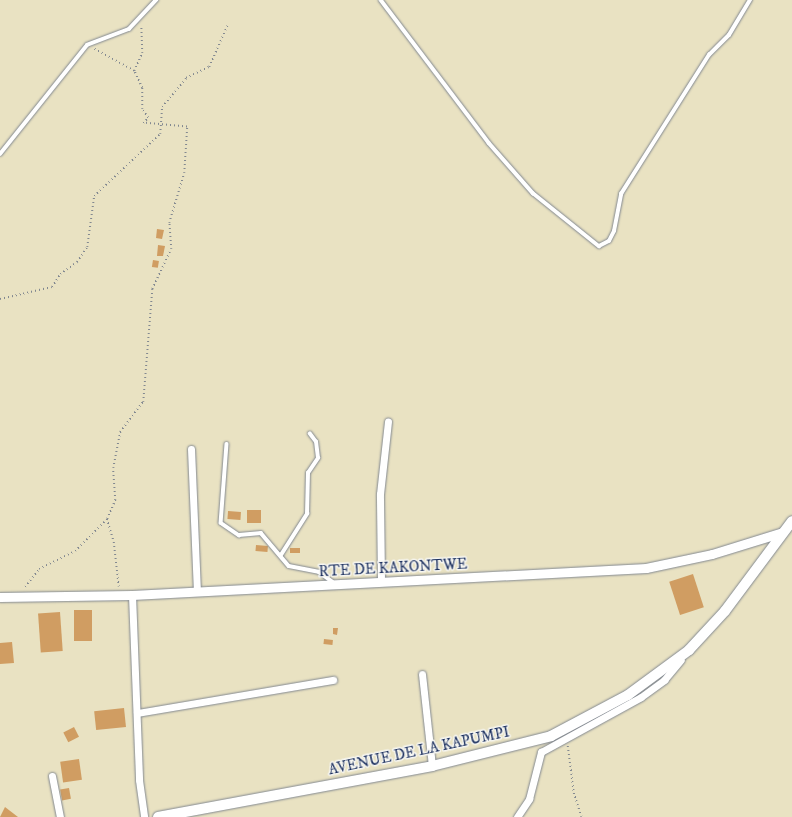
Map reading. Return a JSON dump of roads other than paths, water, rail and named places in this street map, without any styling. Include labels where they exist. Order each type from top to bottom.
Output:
[{"type":"main road","name":"AVENUE DE LA KAPUMPI","points":[[158,817],[432,766],[551,736],[628,695],[689,650],[725,611],[792,521]]},
{"type":"street","points":[[381,581],[380,494],[388,421]]},
{"type":"street","points":[[191,449],[197,592]]},
{"type":"street","name":"RTE DE KAKONTWE","points":[[0,597],[132,595],[646,568],[712,554],[783,532]]},
{"type":"street","points":[[132,595],[137,713],[144,817]]},
{"type":"street","points":[[517,817],[529,800],[541,752],[567,740],[641,697],[664,680],[689,650]]},
{"type":"street","points":[[422,674],[432,766]]},
{"type":"street","points":[[137,713],[333,680]]},
{"type":"street","points":[[52,776],[60,817]]},
{"type":"lane","points":[[0,154],[87,45],[129,29],[140,20],[156,0]]},
{"type":"lane","points":[[381,0],[489,143],[533,192],[599,246],[609,241],[614,231],[621,194],[709,55],[729,35],[750,0]]},
{"type":"lane","points":[[281,555],[307,514],[308,473],[318,458],[316,442],[310,434]]},
{"type":"lane","points":[[227,444],[221,523],[239,535],[261,533],[289,566],[319,572],[337,585]]}]
